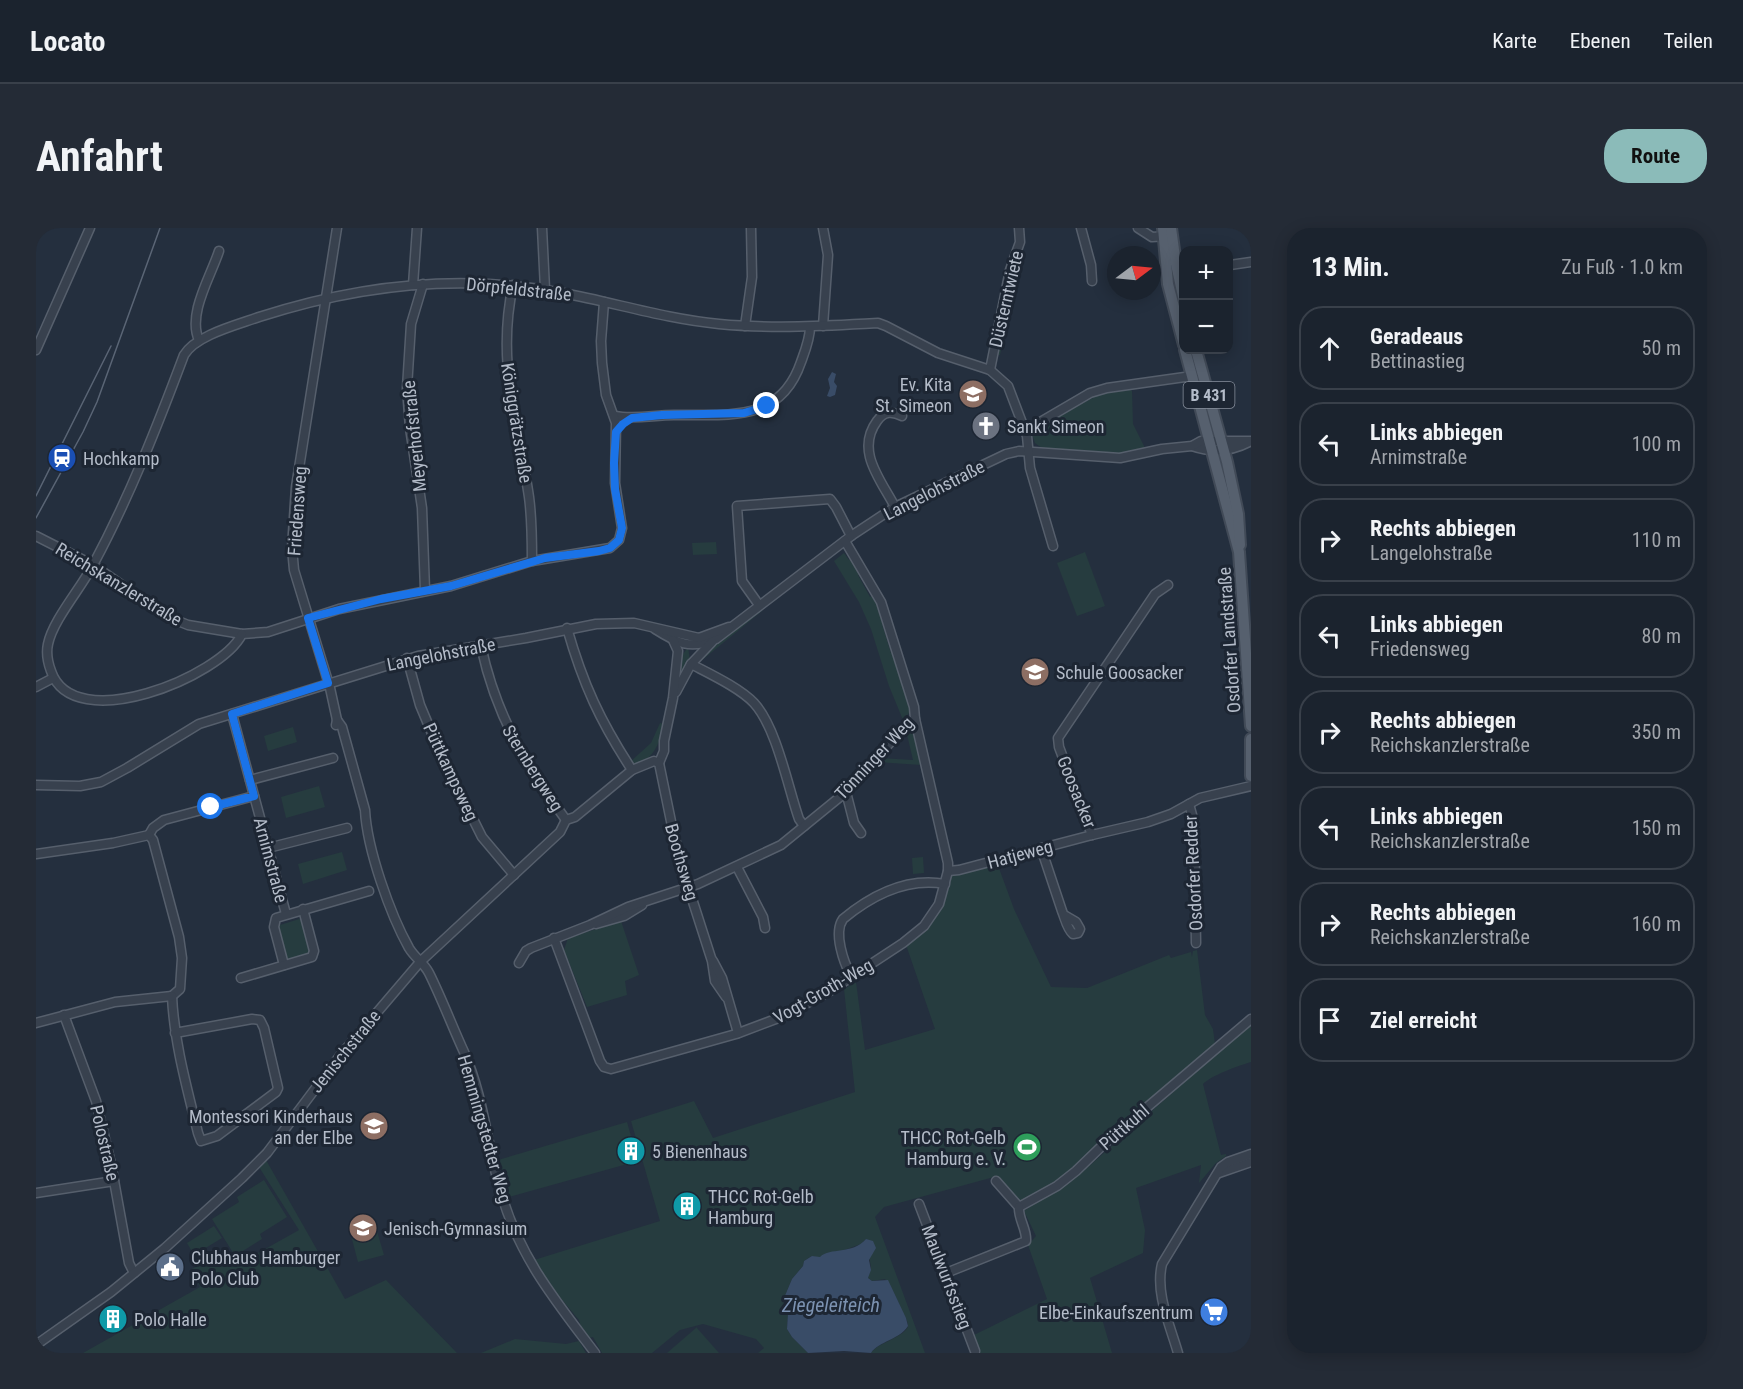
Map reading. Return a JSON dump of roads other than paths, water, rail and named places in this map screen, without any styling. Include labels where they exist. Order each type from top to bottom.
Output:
[{"type":"main road","points":[[1167,232],[1184,300]]},
{"type":"main road","points":[[1167,232],[1168,284],[1179,326]]},
{"type":"main road","name":"Osdorfer Landstraße","points":[[1186,354],[1217,446]]},
{"type":"main road","name":"Osdorfer Landstraße","points":[[1197,354],[1239,552],[1251,726]]},
{"type":"main road","points":[[1251,739],[1251,776]]},
{"type":"street","points":[[36,350],[90,228]]},
{"type":"street","name":"Friedensweg","points":[[337,228],[296,487],[292,523],[294,570],[328,683],[341,746],[390,906],[408,947],[420,962]]},
{"type":"street","points":[[412,285],[417,228]]},
{"type":"street","points":[[542,228],[544,289]]},
{"type":"street","points":[[745,326],[752,277],[751,228]]},
{"type":"street","points":[[823,228],[828,267],[823,326]]},
{"type":"street","name":"Düsterntwiete","points":[[990,370],[1010,270],[1020,242],[1019,228]]},
{"type":"street","points":[[1081,228],[1091,265],[1092,281]]},
{"type":"street","points":[[1138,228],[1147,235],[1167,232]]},
{"type":"street","points":[[219,251],[203,291],[196,317],[195,328],[199,340],[192,344],[184,356],[153,438],[93,565],[51,636],[48,660],[53,678],[67,693],[104,701],[136,697],[164,688],[199,670],[234,646],[242,634]]},
{"type":"street","points":[[1233,265],[1251,262]]},
{"type":"street","name":"Dörpfeldstraße","points":[[199,340],[252,320],[325,298],[412,285],[452,282],[544,289],[682,320],[745,326],[810,327],[882,324],[938,352],[990,370],[1008,386],[1025,431],[1029,452]]},
{"type":"street","name":"Meyerhofstraße","points":[[423,284],[411,324],[407,388],[423,525],[425,590]]},
{"type":"street","name":"Königgrätzstraße","points":[[513,285],[506,327],[506,359],[530,500],[532,561]]},
{"type":"street","name":"Reichskanzlerstraße","points":[[36,536],[93,565],[168,617],[188,625],[242,634],[268,632],[308,618],[371,601],[451,586],[532,561],[610,548],[619,540],[622,528],[615,483],[615,416],[606,395],[602,363],[604,302]]},
{"type":"street","points":[[615,416],[632,418],[744,413],[767,406],[782,394],[796,374],[806,347],[810,327]]},
{"type":"street","points":[[1025,431],[1090,393],[1107,388],[1192,376]]},
{"type":"street","points":[[895,507],[870,462],[869,443],[874,426],[883,415],[889,412],[902,416]]},
{"type":"street","points":[[616,432],[632,418]]},
{"type":"street","name":"Langelohstraße","points":[[36,785],[80,786],[101,782],[191,727],[408,658],[567,628],[616,623],[634,623],[652,628],[673,640],[689,644],[716,639],[848,538],[895,507],[1006,454],[1029,452],[1120,458],[1162,449],[1192,446],[1201,441],[1217,446],[1250,441]]},
{"type":"street","points":[[1029,452],[1034,487],[1053,546]]},
{"type":"street","name":"Tönninger Weg","points":[[519,963],[526,951],[554,938],[590,925],[628,907],[688,887],[737,867],[781,845],[846,792],[903,728],[915,719],[912,696],[885,614],[848,538],[836,507],[830,499],[737,506],[742,581],[759,605]]},
{"type":"street","name":"Goosacker","points":[[1168,585],[1155,594],[1059,738],[1059,747],[1092,835],[1149,822],[1171,814],[1200,798],[1251,786]]},
{"type":"street","name":"Langelohstraße","points":[[652,628],[663,628],[699,638],[729,627]]},
{"type":"street","points":[[567,628],[588,693],[614,743],[632,770]]},
{"type":"street","points":[[684,634],[689,644],[691,664]]},
{"type":"street","points":[[678,655],[699,638]]},
{"type":"street","points":[[673,698],[691,664],[716,639]]},
{"type":"street","points":[[656,762],[664,751],[673,698],[678,655],[673,640]]},
{"type":"street","name":"Sternbergweg","points":[[481,646],[492,691],[503,718],[530,769],[566,820]]},
{"type":"street","name":"Püttkampsweg","points":[[408,658],[420,705],[441,755],[482,837],[514,875]]},
{"type":"street","points":[[691,664],[748,697],[761,711],[782,762],[799,819],[804,826]]},
{"type":"street","points":[[36,687],[53,678]]},
{"type":"street","name":"Arnimstraße","points":[[232,714],[286,914],[276,918],[274,927],[284,965]]},
{"type":"street","name":"Vogt-Groth-Weg","points":[[554,938],[600,1061],[607,1068],[738,1034],[792,1012],[905,942],[924,926],[939,904],[948,871],[938,815],[915,719]]},
{"type":"street","points":[[250,780],[333,758]]},
{"type":"street","name":"Jenischstraße","points":[[36,1345],[111,1292],[183,1233],[267,1152],[339,1057],[420,962],[560,832],[566,820],[575,818],[632,770],[656,762]]},
{"type":"street","name":"Boothsweg","points":[[656,762],[688,887],[712,961],[715,981],[726,998],[738,1034]]},
{"type":"street","points":[[846,792],[854,823],[861,833]]},
{"type":"street","points":[[36,854],[113,843],[149,835],[158,824],[171,818],[254,796]]},
{"type":"street","name":"Osdorfer Redder","points":[[1189,804],[1194,822],[1196,943]]},
{"type":"street","points":[[268,848],[347,828]]},
{"type":"street","points":[[36,1023],[115,1002],[172,996],[180,989],[182,955],[153,840],[149,835]]},
{"type":"street","name":"Hatjeweg","points":[[948,871],[1092,835]]},
{"type":"street","points":[[1041,848],[1064,915]]},
{"type":"street","points":[[737,867],[763,917],[765,928]]},
{"type":"street","points":[[851,976],[839,935],[839,927],[843,919],[891,888],[925,881],[945,884]]},
{"type":"street","points":[[286,914],[369,891]]},
{"type":"street","name":"Arnimstraße","points":[[241,978],[310,958],[314,954],[303,909]]},
{"type":"street","name":"Hemmingstedter Weg","points":[[420,962],[429,972],[474,1078],[498,1183],[519,1241],[542,1283],[595,1353]]},
{"type":"street","points":[[172,996],[175,1034],[201,1141],[217,1137],[276,1092],[278,1084],[260,1020],[252,1019],[175,1034]]},
{"type":"street","name":"Polostraße","points":[[64,1015],[96,1101],[129,1263],[134,1273]]},
{"type":"street","name":"Püttkuhl","points":[[1019,1207],[1057,1186],[1076,1172],[1104,1143],[1251,1019]]},
{"type":"street","points":[[1178,1353],[1161,1288],[1161,1270],[1168,1253],[1215,1175],[1225,1163],[1251,1154]]},
{"type":"street","points":[[1215,1175],[1251,1162]]},
{"type":"street","points":[[36,1193],[114,1181]]},
{"type":"street","points":[[946,1274],[1026,1241],[1027,1236],[1018,1214],[1019,1207],[996,1181]]},
{"type":"street","name":"Maulwurfsstieg","points":[[919,1204],[975,1351]]},
{"type":"water","points":[[832,372],[836,374],[834,382],[837,386],[835,395],[830,397],[827,396],[830,388],[828,379]]},
{"type":"water","name":"Ziegeleiteich","points":[[866,1239],[873,1241],[876,1248],[869,1260],[871,1270],[868,1278],[872,1281],[888,1280],[908,1326],[871,1353],[844,1351],[808,1353],[787,1329],[788,1313],[784,1298],[792,1279],[803,1266],[804,1261],[812,1256],[820,1257],[829,1252],[848,1249]]},
{"type":"tram line","points":[[36,518],[97,402],[160,228]]},
{"type":"tram line","points":[[36,496],[111,346]]},
{"type":"place","name":"Ev. Kita St. Simeon","points":[[973,394]]},
{"type":"place","name":"Sankt Simeon","points":[[986,426]]},
{"type":"place","name":"Hochkamp","points":[[62,458]]},
{"type":"place","name":"Schule Goosacker","points":[[1035,672]]},
{"type":"place","name":"Montessori Kinderhaus an der Elbe","points":[[374,1126]]},
{"type":"place","name":"THCC Rot-Gelb Hamburg e. V.","points":[[1027,1147]]},
{"type":"place","name":"5 Bienenhaus","points":[[631,1151]]},
{"type":"place","name":"THCC Rot-Gelb Hamburg","points":[[687,1206]]},
{"type":"place","name":"Jenisch-Gymnasium","points":[[363,1228]]},
{"type":"place","name":"Clubhaus Hamburger Polo Club","points":[[170,1267]]},
{"type":"place","name":"Elbe-Einkaufszentrum","points":[[1214,1312]]},
{"type":"place","name":"Polo Halle","points":[[113,1319]]}]
